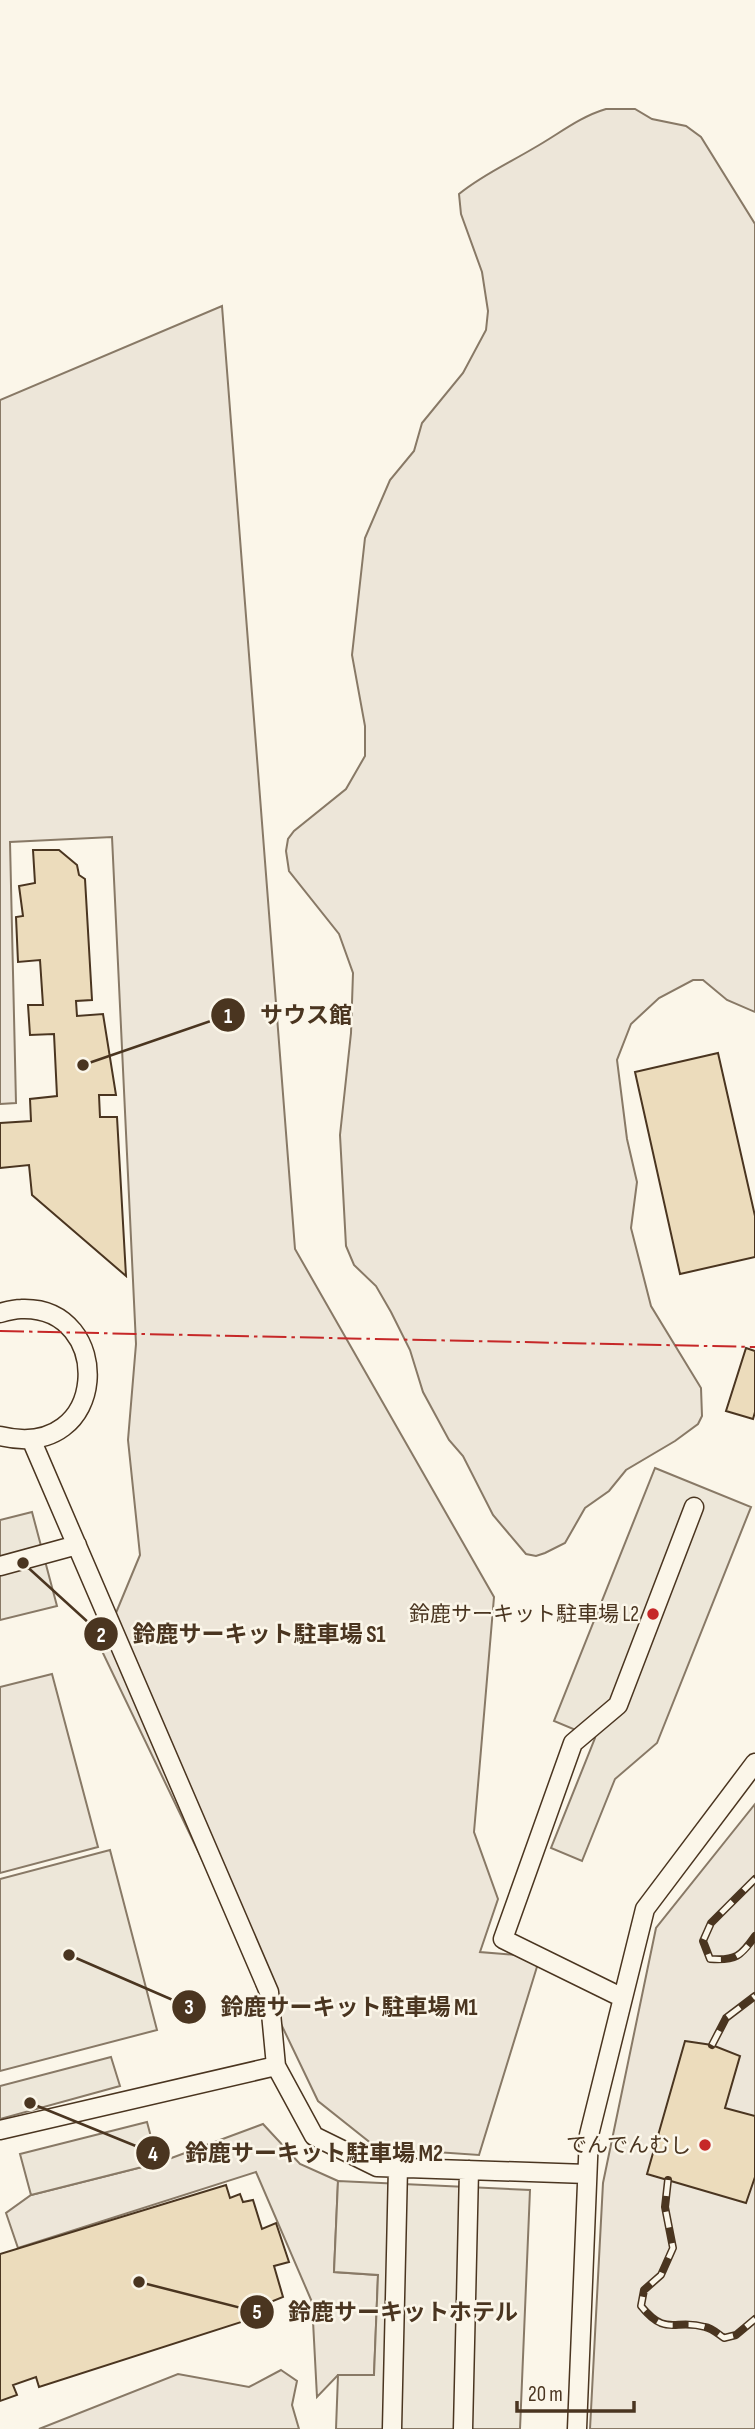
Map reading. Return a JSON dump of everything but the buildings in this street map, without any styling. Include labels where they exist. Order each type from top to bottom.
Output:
[{"type":"lane","points":[[0,1313],[22,1309],[44,1312],[63,1321],[77,1336],[86,1355],[90,1376],[86,1396],[76,1415],[61,1429],[42,1438],[0,1441]]},
{"type":"lane","points":[[0,1436],[26,1440]]},
{"type":"lane","points":[[26,1440],[77,1545],[269,1992],[276,2066],[314,2136],[377,2167],[587,2174]]},
{"type":"lane","points":[[623,1998],[503,1939],[573,1744],[618,1704],[694,1507]]},
{"type":"lane","points":[[0,1566],[77,1545]]},
{"type":"lane","points":[[577,2429],[589,2135],[645,1909],[755,1763]]},
{"type":"lane","points":[[0,2130],[276,2066]]},
{"type":"lane","points":[[392,2429],[398,2167]]},
{"type":"lane","points":[[463,2429],[469,2170]]},
{"type":"shaded area","points":[[606,109],[635,109],[652,119],[686,126],[701,137],[755,224],[755,1012],[727,1000],[703,980],[693,980],[659,998],[631,1024],[617,1060],[627,1139],[637,1182],[631,1228],[651,1306],[701,1388],[702,1416],[698,1424],[675,1441],[626,1470],[609,1491],[585,1508],[565,1543],[536,1556],[526,1554],[493,1515],[463,1456],[449,1440],[423,1392],[410,1350],[391,1312],[376,1286],[354,1265],[346,1246],[340,1135],[351,1033],[353,973],[339,934],[289,871],[286,851],[288,839],[294,831],[346,789],[365,756],[365,726],[352,655],[365,538],[390,480],[414,451],[422,423],[463,373],[486,330],[488,311],[482,272],[461,214],[459,194],[578,121]]},
{"type":"shaded area","points":[[222,306],[295,1249],[494,1597],[474,1832],[498,1899],[480,1952],[540,1957],[479,2155],[377,2148],[318,2101],[101,1649],[140,1555],[128,1440],[136,1344],[112,837],[10,842],[16,1103],[0,1104],[0,400]]},
{"type":"shaded area","name":"鈴鹿サーキット駐車場 L2","points":[[655,1468],[751,1507],[657,1743],[615,1779],[582,1861],[551,1848],[595,1738],[554,1721]]},
{"type":"shaded area","points":[[32,1512],[57,1606],[0,1620],[0,1520]]},
{"type":"shaded area","points":[[52,1674],[98,1847],[0,1873],[0,1687]]},
{"type":"shaded area","points":[[755,1804],[755,2429],[590,2429],[603,2183],[656,1928]]},
{"type":"shaded area","points":[[110,1850],[157,2030],[0,2071],[0,1879]]},
{"type":"shaded area","points":[[111,2057],[120,2086],[0,2119],[0,2086]]},
{"type":"shaded area","points":[[147,2122],[158,2163],[31,2195],[20,2154]]},
{"type":"shaded area","points":[[263,2124],[300,2164],[338,2181],[334,2272],[378,2275],[374,2376],[338,2375],[317,2397],[312,2302],[256,2172],[18,2248],[6,2213],[31,2195],[158,2163]]},
{"type":"shaded area","points":[[338,2181],[530,2190],[520,2429],[336,2429],[338,2375],[374,2375],[378,2275],[334,2272]]},
{"type":"shaded area","points":[[281,2370],[297,2381],[292,2405],[299,2429],[39,2429],[178,2374],[249,2387]]},
{"type":"railway","points":[[755,1879],[711,1923],[703,1941],[710,1959],[726,1959],[741,1953],[755,1936]]},
{"type":"railway","points":[[712,2045],[726,2018],[755,1996]]},
{"type":"railway","points":[[668,2180],[665,2207],[673,2248],[661,2275],[644,2290],[641,2306],[658,2322],[705,2327],[724,2338],[736,2335],[755,2319]]},
{"type":"power","points":[[0,1331],[755,1347]]},
{"type":"place","name":"サウス館","points":[[83,1065]]},
{"type":"place","name":"鈴鹿サーキット駐車場 S1","points":[[23,1563]]},
{"type":"place","name":"鈴鹿サーキット駐車場 L2","points":[[653,1614]]},
{"type":"place","name":"鈴鹿サーキット駐車場 M1","points":[[69,1955]]},
{"type":"place","name":"鈴鹿サーキット駐車場 M2","points":[[30,2103]]},
{"type":"place","name":"でんでんむし","points":[[705,2145]]},
{"type":"place","name":"鈴鹿サーキットホテル","points":[[139,2282]]}]
